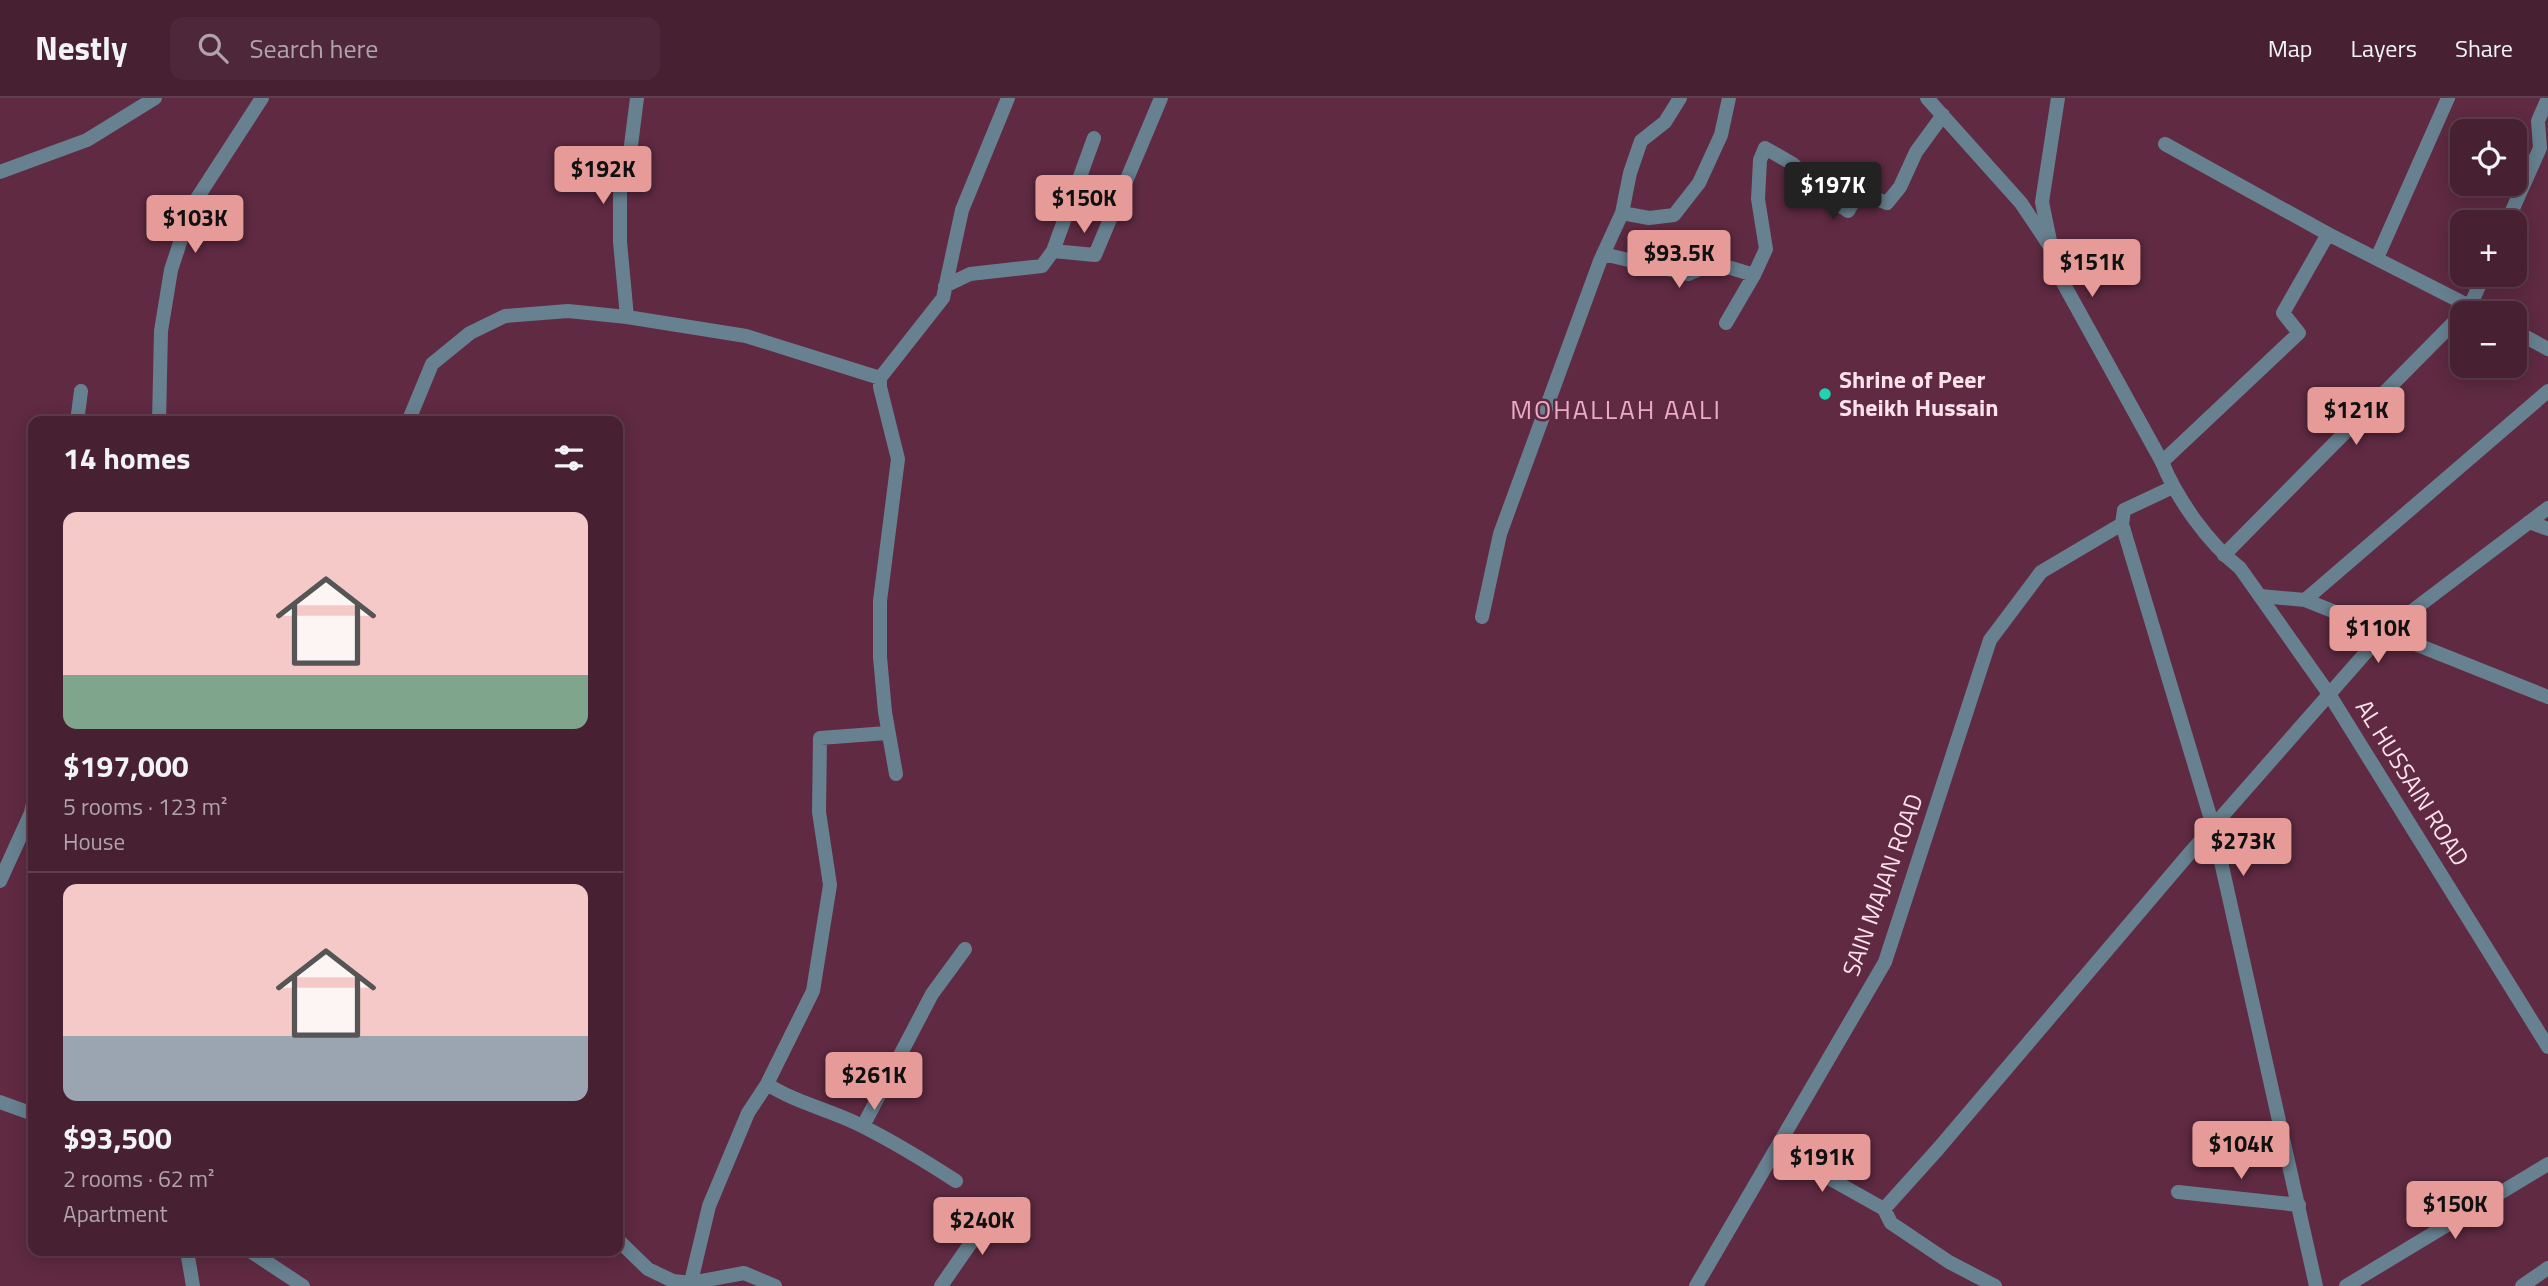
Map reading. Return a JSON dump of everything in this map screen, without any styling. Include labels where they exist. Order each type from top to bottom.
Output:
[{"type":"street","points":[[0,172],[87,140],[155,98]]},
{"type":"street","points":[[159,416],[161,331],[171,270],[192,206],[262,98]]},
{"type":"street","points":[[626,317],[620,242],[620,192],[637,98]]},
{"type":"street","points":[[896,774],[887,733],[880,657],[880,601],[898,459],[880,378],[943,298],[962,210],[1008,98]]},
{"type":"street","points":[[1053,251],[1096,255],[1161,98]]},
{"type":"street","points":[[1482,617],[1500,534],[1603,254],[1622,213],[1630,173],[1641,141],[1665,122],[1680,98]]},
{"type":"street","points":[[1622,213],[1649,218],[1674,215],[1699,183],[1720,135],[1729,98]]},
{"type":"street","points":[[1927,98],[2021,203],[2051,248]]},
{"type":"street","points":[[2051,248],[2042,202],[2058,98]]},
{"type":"street","points":[[2377,258],[2448,98]]},
{"type":"street","points":[[2512,210],[2540,148],[2538,121],[2548,98]]},
{"type":"street","points":[[1726,323],[1766,249],[1758,199],[1760,160],[1765,148],[1793,164],[1828,198],[1848,211],[1859,192],[1887,203],[1900,187],[1916,152],[1943,115]]},
{"type":"street","points":[[945,286],[970,274],[1042,266],[1053,251],[1094,138]]},
{"type":"street","points":[[2165,144],[2451,301]]},
{"type":"street","points":[[2162,462],[2299,333],[2283,313],[2328,234]]},
{"type":"street","name":"AL HUSSAIN ROAD","points":[[2051,248],[2056,270],[2162,462],[2173,487],[2224,555],[2240,568],[2329,694],[2548,1047]]},
{"type":"street","points":[[1603,254],[1688,274],[1702,268],[1731,268],[1754,275]]},
{"type":"street","points":[[410,416],[432,364],[470,333],[505,316],[568,311],[626,317],[746,336],[880,378]]},
{"type":"street","points":[[2224,555],[2450,332]]},
{"type":"street","points":[[2527,338],[2548,349]]},
{"type":"street","points":[[78,416],[80,391]]},
{"type":"street","points":[[2305,600],[2548,391]]},
{"type":"street","name":"SAIN MAJAN ROAD","points":[[1696,1286],[1885,962],[1990,640],[2041,572],[2122,524],[2124,510],[2173,487]]},
{"type":"street","points":[[1884,1209],[2213,826],[2383,633],[2548,508]]},
{"type":"street","points":[[2529,522],[2548,529]]},
{"type":"street","points":[[2122,524],[2213,826],[2316,1286]]},
{"type":"street","points":[[2260,596],[2305,600],[2548,697]]},
{"type":"street","points":[[690,1285],[709,1206],[748,1113],[767,1084],[813,991],[830,885],[819,812],[820,738],[887,733]]},
{"type":"street","points":[[0,881],[28,820]]},
{"type":"street","points":[[863,1126],[932,994],[965,949]]},
{"type":"street","points":[[767,1084],[783,1094],[863,1126],[909,1150],[956,1181]]},
{"type":"street","points":[[0,1102],[28,1112]]},
{"type":"street","points":[[1777,1149],[1884,1209],[1891,1223],[1949,1262],[1995,1286]]},
{"type":"street","points":[[2346,1286],[2548,1164]]},
{"type":"street","points":[[2178,1192],[2299,1205]]},
{"type":"street","points":[[941,1286],[995,1208]]},
{"type":"street","points":[[623,1245],[648,1269],[673,1281],[690,1285],[744,1273],[775,1286]]},
{"type":"street","points":[[188,1256],[193,1286]]},
{"type":"street","points":[[258,1256],[303,1286]]},
{"type":"street","points":[[2522,1286],[2548,1268]]},
{"type":"place","name":"Shrine of Peer Sheikh Hussain","points":[[1825,394]]},
{"type":"district","name":"MOHALLAH AALI","points":[[1616,410]]}]
